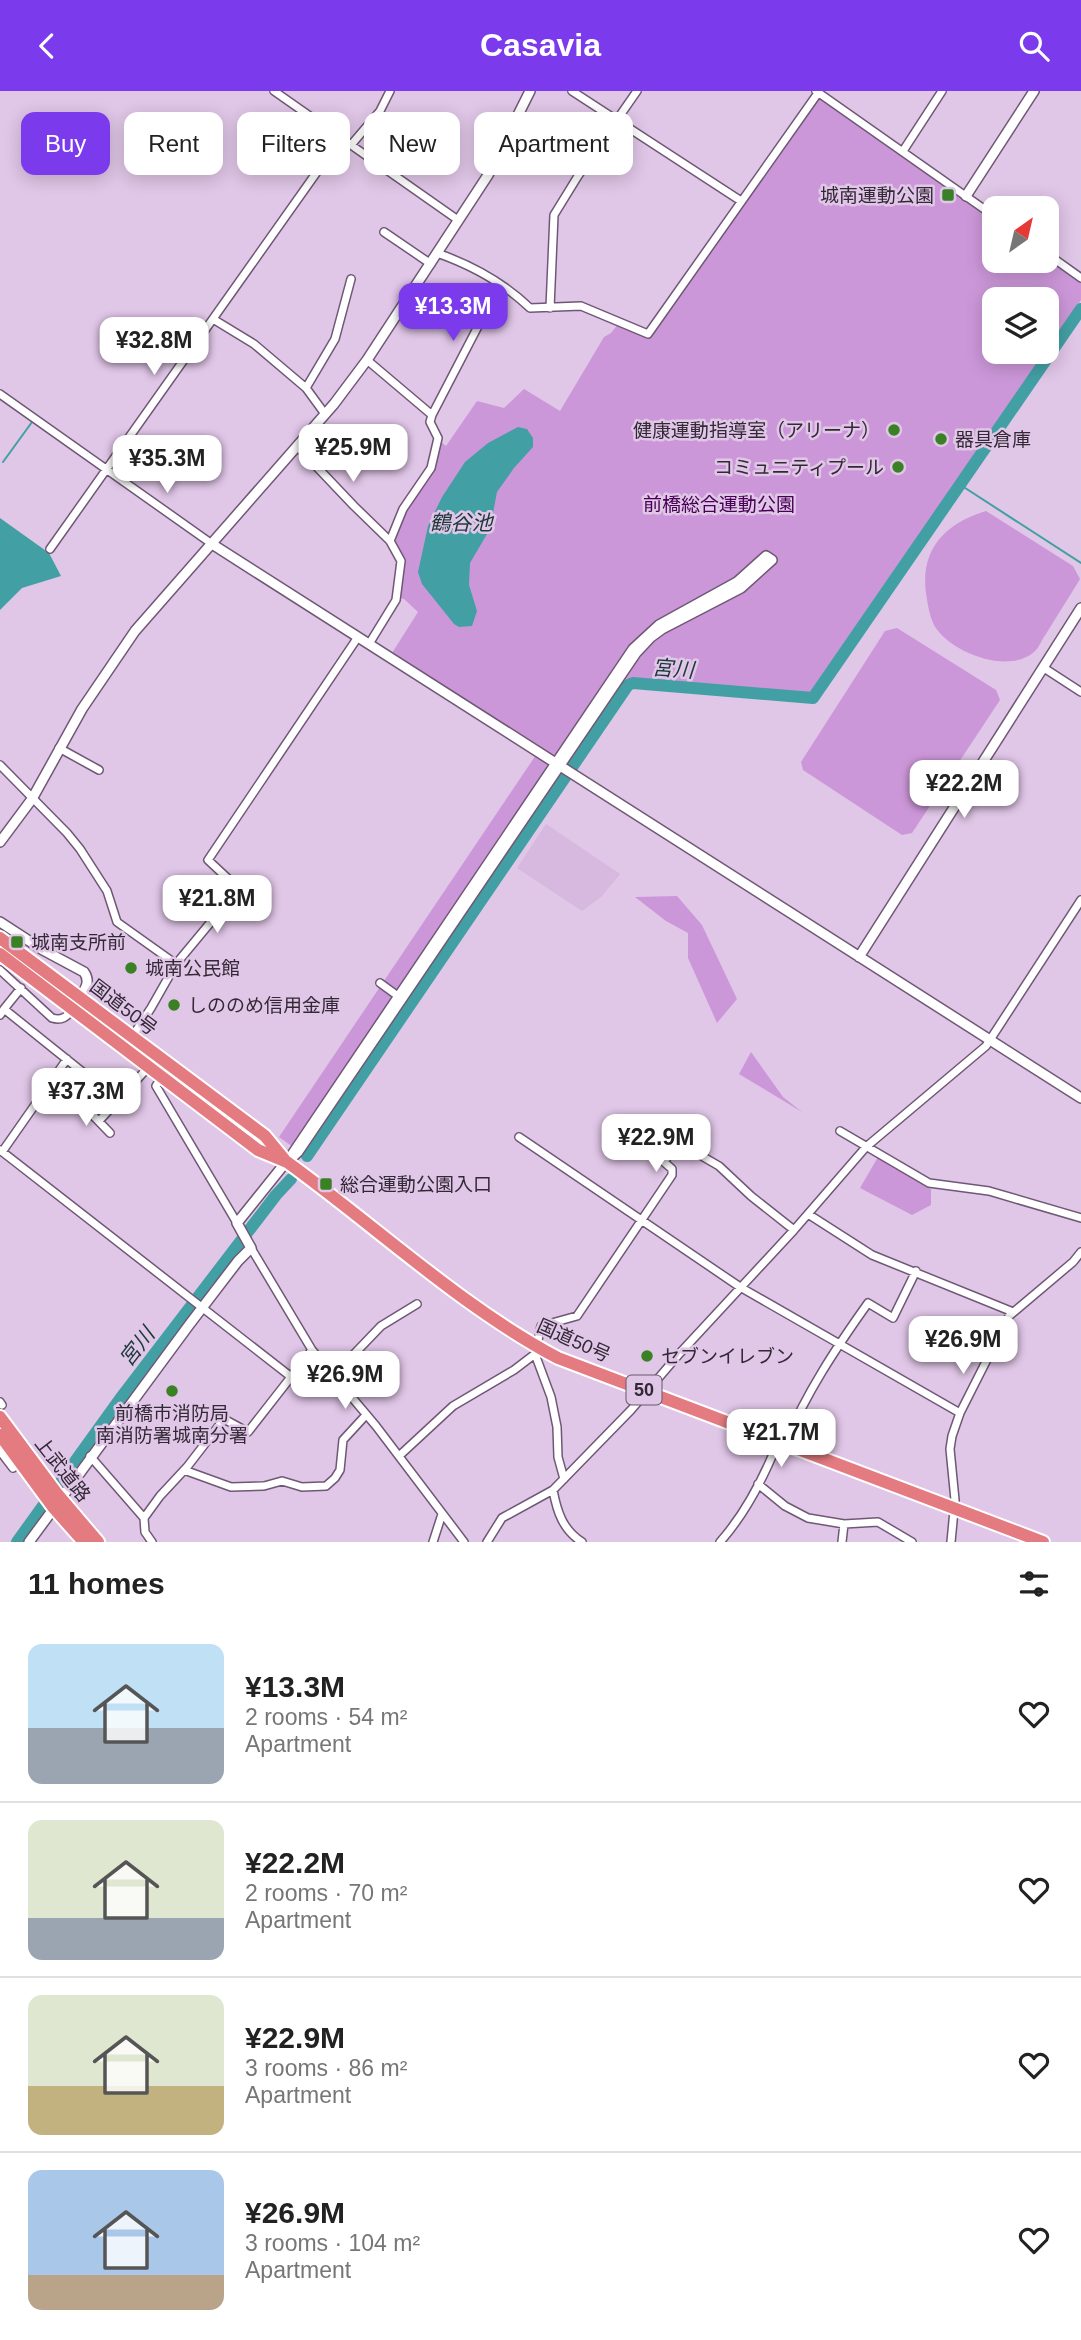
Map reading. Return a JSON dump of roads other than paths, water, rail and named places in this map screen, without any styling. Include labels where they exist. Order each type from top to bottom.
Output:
[{"type":"highway","name":"国道50号","points":[[0,938],[162,1077],[258,1150],[287,1162]]},
{"type":"highway","name":"国道50号","points":[[0,954],[132,1037],[265,1136],[287,1162],[536,1350],[1043,1542]]},
{"type":"highway","name":"上武道路","points":[[1,1408],[52,1497],[84,1542]]},
{"type":"highway","name":"上武道路","points":[[0,1435],[19,1463],[98,1542]]},
{"type":"street","points":[[274,91],[304,112]]},
{"type":"street","points":[[390,91],[380,111],[351,145],[458,220]]},
{"type":"street","points":[[0,842],[32,799],[82,709],[135,631],[325,414],[367,360],[488,175],[530,91]]},
{"type":"street","points":[[572,91],[605,112]]},
{"type":"street","points":[[623,112],[637,91]]},
{"type":"street","points":[[830,100],[835,91]]},
{"type":"street","points":[[903,151],[942,91]]},
{"type":"street","points":[[966,196],[1034,91]]},
{"type":"street","points":[[437,253],[464,263],[500,284],[530,308],[581,306],[648,334],[817,92],[982,207]]},
{"type":"street","points":[[633,130],[741,201]]},
{"type":"street","points":[[50,549],[314,175]]},
{"type":"street","points":[[551,308],[554,215],[579,175]]},
{"type":"street","points":[[384,232],[431,264]]},
{"type":"street","points":[[1059,262],[1081,278]]},
{"type":"street","points":[[306,388],[335,339],[351,279]]},
{"type":"street","points":[[390,541],[404,509],[431,468],[438,438],[430,422],[432,415],[500,284]]},
{"type":"street","points":[[213,319],[254,344],[306,388],[325,414]]},
{"type":"street","points":[[367,360],[432,415]]},
{"type":"street","points":[[0,394],[212,544],[1081,1098]]},
{"type":"street","points":[[297,446],[390,541],[401,561],[396,600],[369,644]]},
{"type":"street","points":[[239,1226],[305,1142],[400,997],[563,768],[630,662],[651,637],[741,588],[772,560],[766,556],[737,582],[659,625],[642,639],[628,655],[563,768]]},
{"type":"street","points":[[859,957],[1081,608]]},
{"type":"street","points":[[132,1037],[176,964],[239,888],[208,860],[358,637]]},
{"type":"street","points":[[1044,668],[1081,692]]},
{"type":"street","points":[[59,748],[99,770]]},
{"type":"street","points":[[0,765],[67,834],[92,866],[107,891],[117,922],[176,964]]},
{"type":"street","points":[[488,1542],[502,1518],[553,1490],[631,1410],[866,1147],[990,1040],[1081,900]]},
{"type":"street","points":[[0,922],[43,950],[85,972],[88,982],[66,1018],[59,1020],[52,1018],[0,970]]},
{"type":"street","points":[[380,983],[400,997]]},
{"type":"street","points":[[21,988],[2,1012],[90,1078],[81,1103]]},
{"type":"street","points":[[67,1059],[1,1151],[290,1376]]},
{"type":"street","points":[[99,1121],[143,1073]]},
{"type":"street","points":[[162,1077],[156,1086],[312,1350],[399,1456],[464,1542]]},
{"type":"street","points":[[48,1089],[81,1103],[110,1133]]},
{"type":"street","points":[[655,1129],[719,1166],[794,1230]]},
{"type":"street","points":[[839,1131],[929,1183],[989,1191],[1081,1218]]},
{"type":"street","points":[[519,1137],[740,1287],[960,1413]]},
{"type":"street","points":[[564,1479],[551,1397],[536,1350],[541,1326],[577,1316],[673,1173],[664,1162],[678,1142]]},
{"type":"street","points":[[808,1215],[872,1255],[1013,1312]]},
{"type":"street","points":[[29,1542],[52,1497],[90,1456],[249,1245]]},
{"type":"street","points":[[951,1542],[955,1507],[950,1449],[960,1413],[1013,1312],[1073,1262],[1081,1252]]},
{"type":"street","points":[[720,1542],[732,1529],[799,1408],[838,1345],[868,1303],[893,1318],[916,1271]]},
{"type":"street","points":[[334,1375],[381,1326],[417,1304]]},
{"type":"street","points":[[144,1518],[224,1419],[248,1432],[312,1350]]},
{"type":"street","points":[[399,1456],[453,1406],[514,1370],[536,1350]]},
{"type":"street","points":[[184,1470],[231,1487],[264,1486],[282,1481],[302,1487],[326,1486],[340,1470],[343,1440],[366,1415]]},
{"type":"street","points":[[0,1451],[13,1468],[19,1463]]},
{"type":"street","points":[[90,1456],[144,1518],[145,1532],[152,1542]]},
{"type":"street","points":[[758,1484],[785,1506],[808,1518],[844,1524],[874,1521],[882,1523],[912,1542]]},
{"type":"street","points":[[553,1490],[565,1527],[569,1534],[582,1542]]},
{"type":"street","points":[[433,1542],[442,1514]]},
{"type":"street","points":[[842,1542],[844,1524]]},
{"type":"water","name":"鶴谷池","points":[[518,427],[527,429],[533,438],[533,447],[497,492],[490,529],[470,563],[469,585],[477,611],[472,626],[459,627],[422,584],[418,572],[428,526],[442,497],[465,462],[488,443]]},
{"type":"water","points":[[0,518],[49,553],[61,576],[22,588],[0,610]]},
{"type":"waterway","name":"宮川","points":[[307,1156],[628,685],[633,683],[813,698],[1081,309]]},
{"type":"waterway","points":[[3,462],[32,422]]},
{"type":"waterway","points":[[959,484],[1081,563]]},
{"type":"waterway","name":"宮川","points":[[17,1542],[120,1399],[291,1179]]},
{"type":"place","name":"城南運動公園","points":[[948,195]]},
{"type":"place","name":"健康運動指導室（アリーナ）","points":[[894,430]]},
{"type":"place","name":"器具倉庫","points":[[941,439]]},
{"type":"place","name":"コミュニティプール","points":[[898,467]]},
{"type":"place","name":"城南支所前","points":[[17,942]]},
{"type":"place","name":"城南公民館","points":[[131,968]]},
{"type":"place","name":"しののめ信用金庫","points":[[174,1005]]},
{"type":"place","name":"総合運動公園入口","points":[[326,1184]]},
{"type":"place","name":"セブンイレブン","points":[[647,1356]]},
{"type":"place","name":"前橋市消防局 南消防署城南分署","points":[[172,1391]]},
{"type":"park label","name":"前橋総合運動公園","points":[[719,504]]}]
